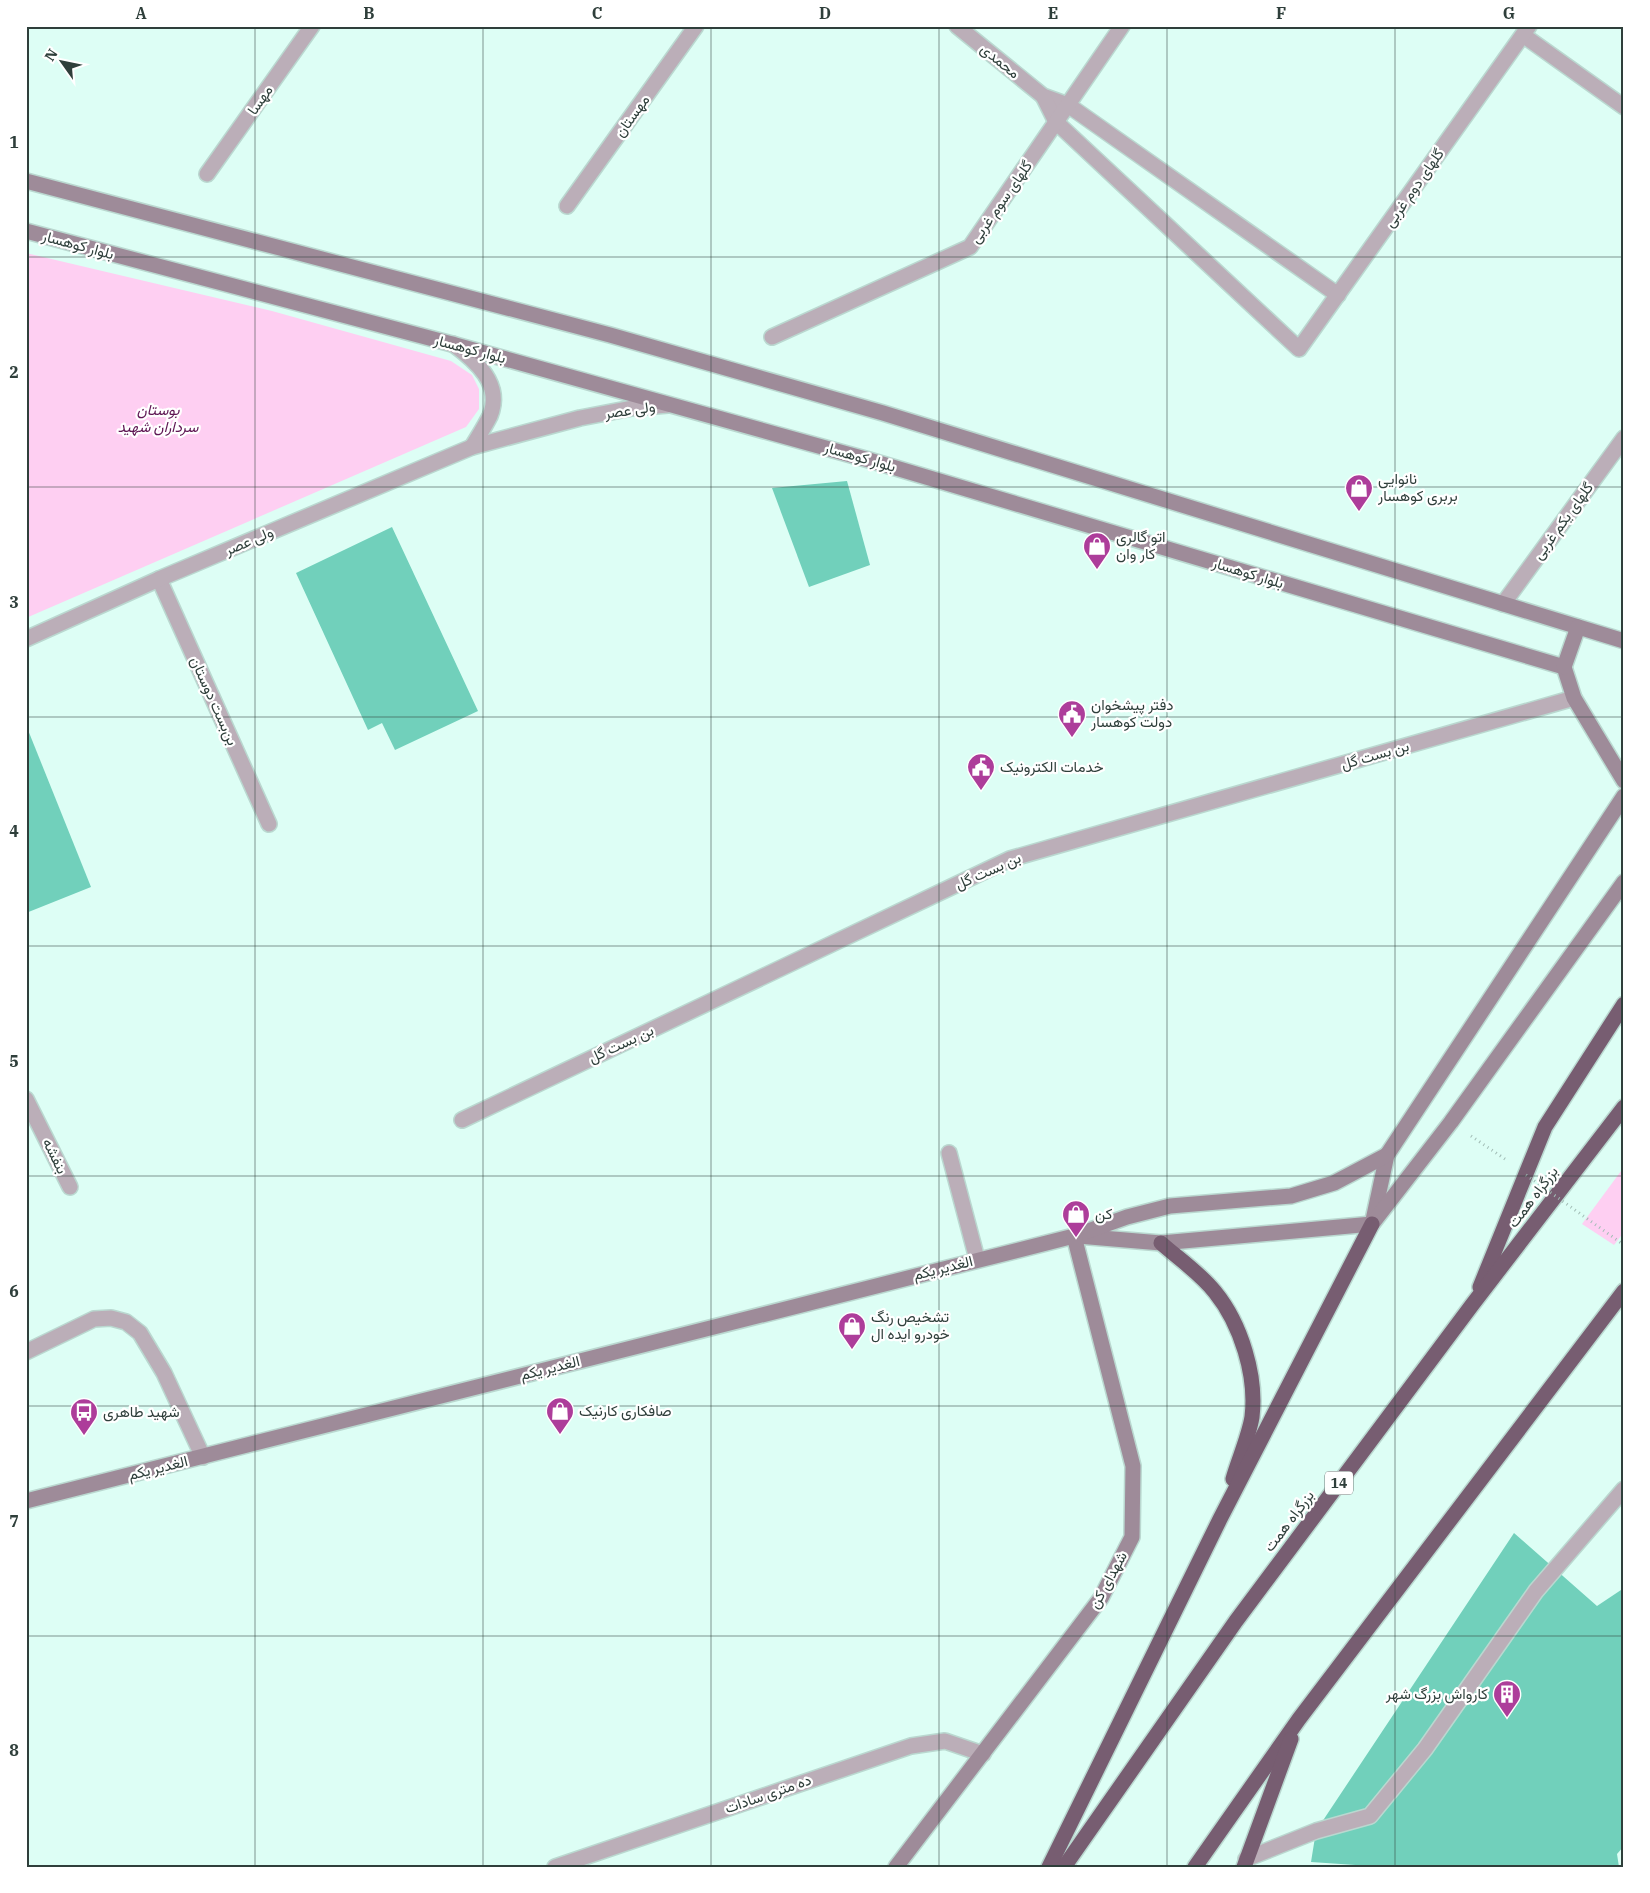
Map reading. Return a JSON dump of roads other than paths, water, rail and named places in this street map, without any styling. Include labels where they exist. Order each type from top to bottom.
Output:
[{"type":"highway","points":[[1472,1305],[1545,1127],[1624,1004]]},
{"type":"highway","name":"بزرگراه همت","points":[[1064,1867],[1236,1621],[1472,1305],[1624,1107]]},
{"type":"highway","points":[[1049,1867],[1220,1519],[1372,1224]]},
{"type":"highway","points":[[1161,1243],[1215,1292],[1236,1327],[1249,1369],[1252,1393],[1252,1418],[1220,1519]]},
{"type":"highway","points":[[1195,1867],[1299,1719],[1624,1291]]},
{"type":"highway","points":[[1245,1863],[1299,1719]]},
{"type":"main road","points":[[26,181],[610,335],[883,413],[1624,641]]},
{"type":"main road","name":"بلوار کوهسار","points":[[26,231],[452,344],[879,462],[1564,667]]},
{"type":"main road","points":[[1578,627],[1564,667],[1574,698],[1624,782]]},
{"type":"main road","points":[[1372,1224],[1386,1154],[1624,796]]},
{"type":"main road","points":[[1074,1236],[1161,1243],[1372,1224],[1451,1122],[1624,882]]},
{"type":"main road","points":[[1074,1236],[1127,1217],[1170,1206],[1291,1196],[1334,1183],[1386,1154]]},
{"type":"main road","name":"الغدیر یکم","points":[[26,1501],[1074,1236]]},
{"type":"main road","name":"شهدای کن","points":[[896,1867],[1101,1598],[1132,1537],[1133,1466],[1074,1236]]},
{"type":"street","name":"مهسا","points":[[207,174],[312,26]]},
{"type":"street","name":"مهستان","points":[[567,206],[696,26]]},
{"type":"street","name":"محمدی","points":[[957,26],[1043,96],[1068,105],[1338,295]]},
{"type":"street","name":"گلهای سوم غربی","points":[[772,337],[970,247],[1122,26]]},
{"type":"street","points":[[1526,30],[1624,107]]},
{"type":"street","name":"گلهای دوم غربی","points":[[1056,122],[1299,349],[1526,30]]},
{"type":"street","name":"محمدی","points":[[1043,96],[1056,122]]},
{"type":"street","points":[[452,344],[483,370],[490,382],[494,402],[490,416],[472,447]]},
{"type":"street","name":"ولی عصر","points":[[26,639],[159,579],[472,447],[580,418],[632,408],[672,404]]},
{"type":"street","name":"گلهای یکم غربی","points":[[1503,604],[1624,438]]},
{"type":"street","name":"بن‌بست دوستان","points":[[159,579],[269,824]]},
{"type":"street","name":"بن بست گل","points":[[462,1120],[1010,859],[1574,698]]},
{"type":"street","name":"بنفشه","points":[[26,1099],[70,1187]]},
{"type":"street","points":[[949,1153],[977,1259]]},
{"type":"street","points":[[26,1352],[94,1319],[111,1318],[126,1322],[140,1333],[164,1372],[203,1457]]},
{"type":"street","points":[[1245,1863],[1316,1831],[1370,1816],[1425,1749],[1536,1591],[1624,1489]]},
{"type":"street","name":"ده متری سادات","points":[[555,1867],[911,1746],[945,1741],[983,1754]]},
{"type":"place","name":"نانوایی بربری کوهسار","points":[[1359,512]]},
{"type":"place","name":"اتو گالری کار وان","points":[[1097,570]]},
{"type":"place","name":"دفتر پیشخوان دولت کوهسار","points":[[1072,738]]},
{"type":"place","name":"خدمات الکترونیک","points":[[981,791]]},
{"type":"place","name":"کن","points":[[1076,1238]]},
{"type":"place","name":"تشخیص رنگ خودرو ایده ال","points":[[852,1350]]},
{"type":"place","name":"صافکاری کارنیک","points":[[560,1435]]},
{"type":"place","name":"شهید طاهری","points":[[84,1436]]},
{"type":"place","name":"کارواش بزرگ شهر","points":[[1507,1718]]},
{"type":"park label","name":"بوستان سرداران شهید","points":[[158,418]]}]
